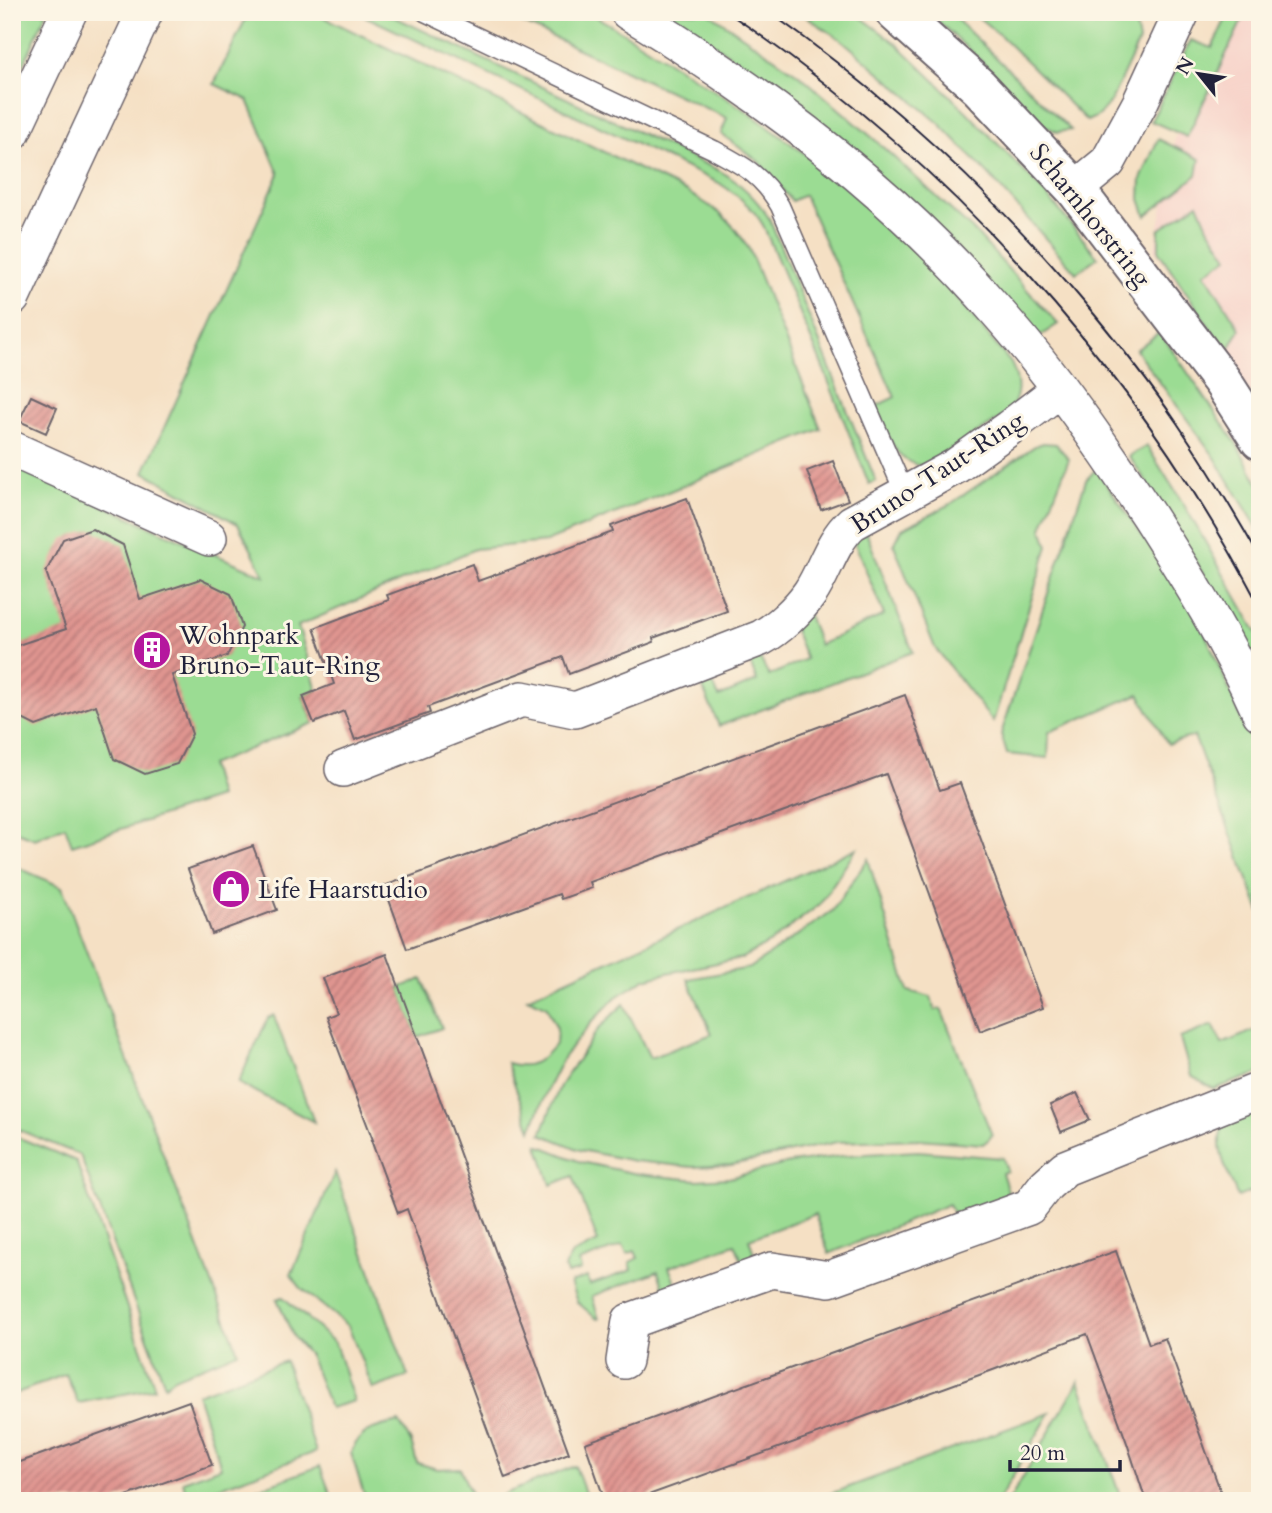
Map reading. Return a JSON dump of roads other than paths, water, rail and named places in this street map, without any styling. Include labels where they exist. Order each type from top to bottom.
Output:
[{"type":"street","points":[[12,133],[69,12]]},
{"type":"street","points":[[12,298],[145,12]]},
{"type":"street","points":[[628,12],[682,45],[775,109],[886,199],[977,289],[1024,342],[1103,447],[1186,575],[1234,657],[1260,713]]},
{"type":"street","name":"Scharnhorstring","points":[[895,12],[979,87],[1075,188],[1222,381],[1260,440]]},
{"type":"street","points":[[1075,188],[1108,162],[1140,103],[1182,12]]},
{"type":"street","name":"Bruno-Taut-Ring","points":[[343,769],[522,699],[575,710],[761,638],[780,624],[809,594],[845,529],[956,466],[1060,389]]},
{"type":"street","points":[[12,449],[209,538]]},
{"type":"street","points":[[624,1361],[630,1321],[772,1270],[829,1279],[1029,1207],[1046,1185],[1065,1168],[1260,1090]]},
{"type":"lane","points":[[425,12],[714,150],[753,173],[768,186],[780,206],[905,494]]},
{"type":"tram line","points":[[727,12],[809,71],[887,135],[961,204],[1031,276],[1095,353],[1155,434],[1210,519],[1260,607]]},
{"type":"tram line","points":[[769,12],[901,115],[981,190],[1058,271],[1116,340],[1167,409],[1210,473],[1260,558]]},
{"type":"place","name":"Wohnpark Bruno-Taut-Ring","points":[[152,650]]},
{"type":"place","name":"Life Haarstudio","points":[[231,889]]}]
